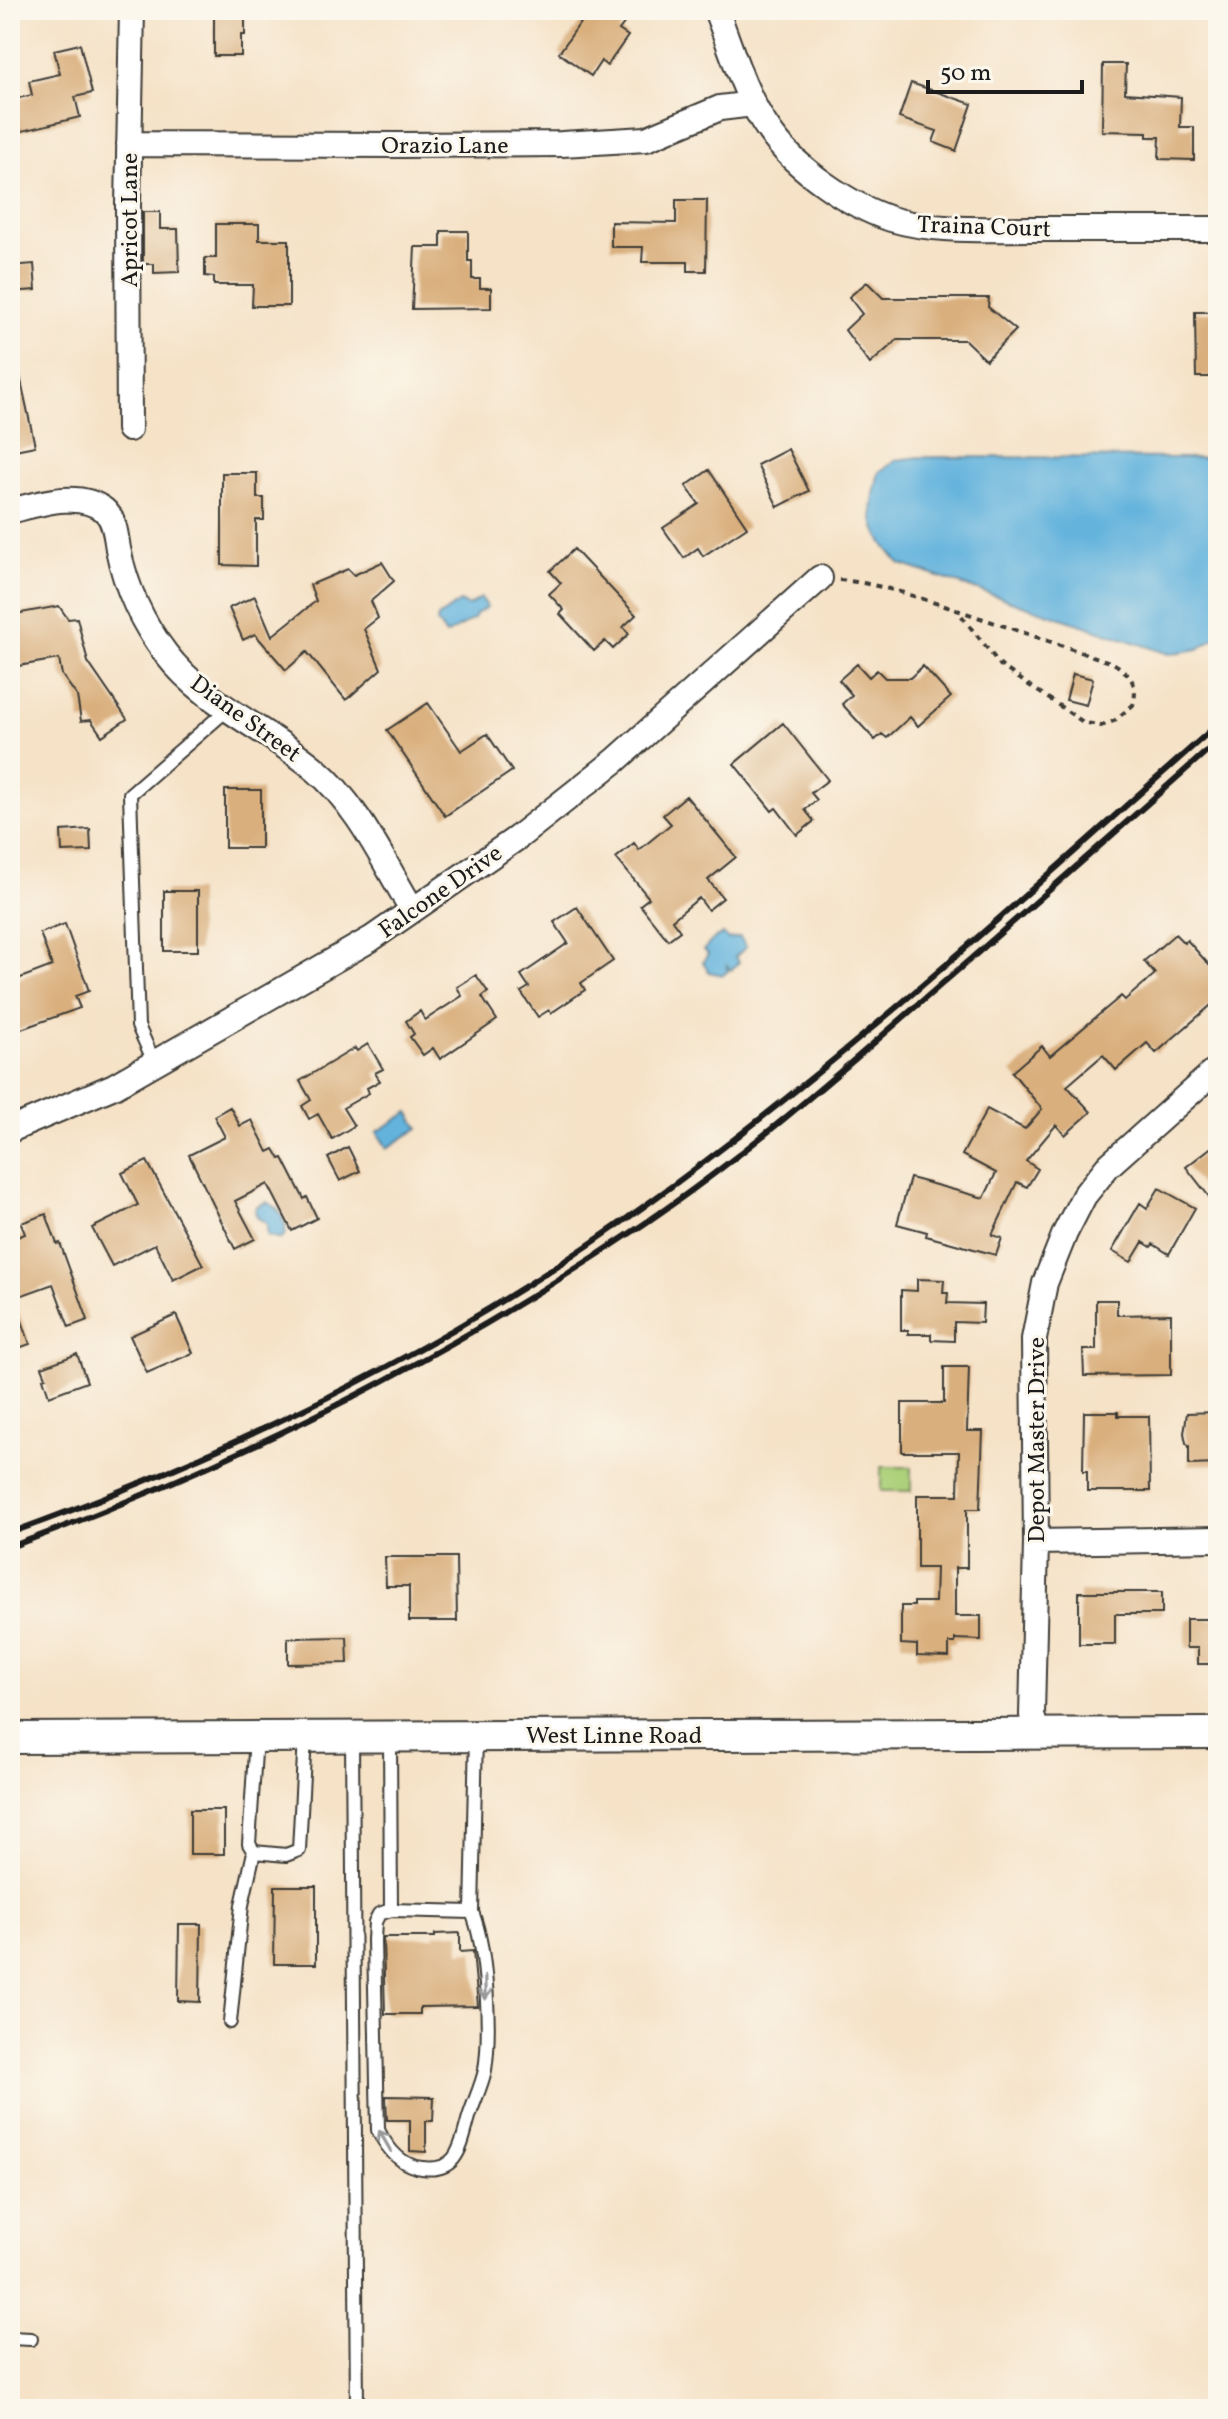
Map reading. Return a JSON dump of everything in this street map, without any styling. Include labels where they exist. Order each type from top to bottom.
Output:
[{"type":"street","name":"Apricot Lane","points":[[129,429],[132,10]]},
{"type":"street","name":"Traina Court","points":[[716,10],[753,104],[770,133],[789,155],[826,185],[869,211],[918,225],[1004,229],[1218,229]]},
{"type":"street","name":"Orazio Lane","points":[[129,144],[562,144],[646,139],[720,108],[753,104]]},
{"type":"street","name":"Diane Street","points":[[10,511],[47,502],[74,500],[96,505],[108,512],[123,574],[141,617],[167,656],[200,688],[317,770],[349,806],[412,909]]},
{"type":"street","name":"Falcone Drive","points":[[10,1130],[114,1086],[371,939],[517,838],[616,760],[820,578]]},
{"type":"street","name":"Depot Master Drive","points":[[1037,1734],[1032,1715],[1036,1542],[1034,1339],[1045,1283],[1084,1196],[1108,1166],[1218,1068]]},
{"type":"street","points":[[1036,1542],[1218,1539]]},
{"type":"street","name":"West Linne Road","points":[[10,1738],[1218,1733]]},
{"type":"lane","points":[[155,1064],[138,1026],[130,794],[229,708]]},
{"type":"lane","points":[[472,1912],[391,1910],[379,1914],[375,1922],[378,2130],[387,2149],[409,2164],[423,2168],[452,2163],[460,2148],[484,2073],[485,1974],[481,1943],[472,1912],[476,1735]]},
{"type":"lane","points":[[254,1852],[286,1855],[299,1850],[305,1736]]},
{"type":"lane","points":[[352,1736],[357,2409]]},
{"type":"lane","points":[[390,1736],[391,1910]]},
{"type":"lane","points":[[230,2022],[242,1905],[254,1852],[249,1844],[256,1737]]},
{"type":"lane","points":[[10,2338],[31,2339]]},
{"type":"path","points":[[820,578],[859,582],[957,610],[1113,663],[1131,677],[1135,687],[1133,705],[1114,721],[1101,726],[1083,722],[1001,666],[957,610]]},
{"type":"green space","points":[[881,1467],[911,1467],[911,1491],[881,1491]]},
{"type":"water","points":[[919,457],[1218,458],[1218,636],[1198,649],[1169,654],[900,564],[876,531],[873,500],[879,472],[896,460]]},
{"type":"water","points":[[481,598],[487,607],[446,635],[437,622],[438,617],[460,602],[468,606]]},
{"type":"water","points":[[723,934],[728,939],[740,937],[746,947],[735,957],[739,962],[731,970],[727,966],[728,971],[723,975],[709,972],[703,962],[708,954],[704,950],[712,940]]},
{"type":"water","points":[[409,1112],[419,1128],[387,1148],[377,1132]]},
{"type":"water","points":[[266,1202],[278,1210],[283,1219],[286,1234],[280,1239],[267,1235],[267,1224],[257,1217],[257,1206]]},
{"type":"building","points":[[214,10],[245,10],[241,56],[214,56]]},
{"type":"building","points":[[589,10],[634,10],[619,30],[628,36],[607,66],[601,61],[591,76],[559,53]]},
{"type":"building","points":[[80,44],[92,93],[75,97],[80,117],[10,134],[10,100],[32,95],[29,81],[60,74],[54,50]]},
{"type":"building","points":[[1103,64],[1126,64],[1125,93],[1181,97],[1180,127],[1194,127],[1194,160],[1159,159],[1160,137],[1147,137],[1147,132],[1102,131]]},
{"type":"building","points":[[911,83],[972,104],[956,151],[933,142],[937,131],[899,118]]},
{"type":"building","points":[[676,200],[707,200],[706,271],[688,271],[688,262],[642,262],[643,247],[611,247],[611,222],[676,223]]},
{"type":"building","points":[[143,212],[160,212],[160,229],[178,229],[179,272],[154,273],[154,264],[143,264]]},
{"type":"building","points":[[216,224],[259,224],[259,240],[289,240],[289,306],[252,306],[253,285],[214,285],[214,277],[205,276],[205,258],[216,258]]},
{"type":"building","points":[[441,231],[468,231],[468,261],[472,261],[472,279],[480,279],[480,288],[491,288],[491,308],[412,309],[415,247],[441,247]]},
{"type":"building","points":[[34,264],[36,290],[10,292],[10,266]]},
{"type":"building","points":[[867,282],[883,298],[989,298],[988,307],[1016,330],[986,360],[965,340],[897,340],[870,364],[845,330],[862,314],[849,297]]},
{"type":"building","points":[[1195,312],[1218,312],[1218,377],[1196,377]]},
{"type":"building","points":[[17,362],[35,446],[10,451],[10,363]]},
{"type":"building","points":[[788,449],[809,491],[778,507],[757,465]]},
{"type":"building","points":[[709,470],[747,527],[703,556],[698,548],[684,558],[663,528],[699,504],[686,486]]},
{"type":"building","points":[[222,473],[257,473],[257,498],[264,498],[264,520],[256,520],[256,566],[222,565]]},
{"type":"building","points":[[574,549],[636,615],[623,627],[629,634],[613,649],[605,641],[594,651],[560,614],[564,610],[549,594],[561,583],[550,571]]},
{"type":"building","points":[[382,562],[394,581],[371,601],[378,618],[364,629],[381,669],[346,700],[307,652],[286,670],[255,634],[243,640],[229,608],[255,596],[272,636],[316,601],[310,585],[348,569],[354,575]]},
{"type":"building","points":[[59,606],[68,619],[77,618],[88,662],[127,719],[102,736],[91,720],[81,721],[77,696],[62,675],[59,659],[18,666],[10,615]]},
{"type":"building","points":[[857,664],[869,677],[877,670],[885,678],[910,678],[923,666],[951,697],[918,726],[910,717],[887,738],[882,734],[875,740],[842,704],[852,695],[839,680]]},
{"type":"building","points":[[1073,674],[1093,679],[1086,705],[1066,700]]},
{"type":"building","points":[[428,703],[461,751],[487,734],[512,771],[445,816],[387,730]]},
{"type":"building","points":[[783,723],[828,780],[811,793],[817,800],[805,810],[814,821],[797,835],[776,808],[772,811],[734,764]]},
{"type":"building","points":[[225,790],[261,790],[261,848],[225,848]]},
{"type":"building","points":[[686,796],[736,857],[708,880],[723,898],[708,910],[699,898],[672,920],[680,931],[668,940],[640,905],[649,898],[616,858],[634,843],[639,850],[671,824],[663,815]]},
{"type":"building","points":[[90,829],[91,851],[62,852],[61,831]]},
{"type":"building","points":[[164,891],[198,891],[198,951],[164,951]]},
{"type":"building","points":[[577,907],[613,961],[581,983],[585,990],[551,1013],[549,1010],[538,1017],[521,992],[529,987],[521,975],[568,943],[554,922]]},
{"type":"building","points":[[65,924],[89,991],[75,996],[80,1008],[10,1033],[10,982],[52,966],[40,933]]},
{"type":"building","points":[[1175,934],[1184,943],[1187,940],[1218,975],[1218,999],[1156,1053],[1147,1043],[1116,1070],[1103,1055],[1067,1086],[1091,1112],[1065,1135],[1056,1125],[1026,1161],[1038,1169],[1027,1187],[1017,1182],[992,1235],[1002,1238],[996,1255],[926,1236],[927,1232],[897,1224],[910,1178],[984,1198],[996,1173],[962,1155],[987,1109],[1025,1129],[1042,1109],[1012,1072],[1042,1046],[1050,1056],[1121,996],[1125,1000],[1155,974],[1144,961]]},
{"type":"building","points":[[476,975],[488,992],[482,997],[497,1020],[440,1059],[433,1048],[423,1055],[410,1037],[414,1034],[406,1021],[420,1011],[425,1020],[462,996],[457,987]]},
{"type":"building","points":[[368,1044],[383,1069],[375,1073],[380,1081],[367,1088],[369,1093],[343,1108],[354,1126],[332,1139],[318,1114],[309,1119],[302,1106],[311,1100],[300,1081],[355,1048],[357,1051]]},
{"type":"building","points":[[230,1107],[240,1126],[252,1120],[268,1152],[274,1149],[280,1159],[283,1158],[317,1218],[292,1231],[268,1184],[235,1201],[255,1239],[235,1249],[189,1155],[225,1137],[214,1116]]},
{"type":"building","points":[[1218,1142],[1218,1208],[1186,1167]]},
{"type":"building","points":[[348,1147],[360,1171],[340,1181],[328,1158]]},
{"type":"building","points":[[147,1161],[203,1265],[173,1280],[155,1244],[112,1266],[92,1228],[138,1205],[122,1173]]},
{"type":"building","points":[[1159,1188],[1195,1208],[1169,1254],[1143,1242],[1131,1262],[1112,1251],[1140,1203],[1147,1208]]},
{"type":"building","points":[[46,1214],[88,1320],[69,1327],[53,1284],[14,1298],[30,1344],[10,1351],[10,1240],[25,1234],[21,1223]]},
{"type":"building","points":[[917,1279],[944,1280],[943,1293],[948,1293],[947,1303],[983,1304],[982,1323],[954,1322],[954,1341],[931,1340],[931,1334],[908,1334],[908,1330],[901,1330],[901,1290],[917,1291]]},
{"type":"building","points":[[1096,1300],[1117,1300],[1117,1315],[1171,1314],[1171,1375],[1084,1376],[1083,1350],[1096,1350]]},
{"type":"building","points":[[176,1315],[193,1353],[147,1373],[130,1336]]},
{"type":"building","points":[[77,1354],[87,1382],[49,1396],[42,1367]]},
{"type":"building","points":[[944,1367],[969,1367],[967,1431],[983,1431],[980,1509],[967,1509],[967,1568],[955,1568],[955,1616],[981,1616],[981,1640],[955,1639],[955,1643],[949,1643],[949,1657],[917,1656],[917,1645],[901,1644],[901,1606],[914,1606],[914,1602],[935,1602],[936,1568],[917,1568],[917,1495],[958,1495],[959,1452],[902,1452],[902,1403],[944,1403]]},
{"type":"building","points":[[1084,1412],[1149,1416],[1150,1491],[1087,1491],[1087,1471],[1083,1471]]},
{"type":"building","points":[[1218,1412],[1218,1464],[1189,1465],[1189,1446],[1184,1433],[1187,1413]]},
{"type":"building","points":[[385,1557],[456,1557],[457,1621],[409,1621],[409,1586],[386,1586]]},
{"type":"building","points":[[1079,1592],[1162,1592],[1162,1614],[1115,1614],[1115,1644],[1079,1644]]},
{"type":"building","points":[[1186,1619],[1218,1619],[1218,1664],[1198,1664],[1198,1648],[1186,1648]]},
{"type":"building","points":[[347,1637],[348,1663],[288,1664],[288,1638]]},
{"type":"building","points":[[190,1810],[224,1810],[224,1854],[190,1854]]},
{"type":"building","points":[[275,1886],[316,1886],[316,1964],[274,1964]]},
{"type":"building","points":[[179,1924],[201,1924],[200,2002],[178,2001]]},
{"type":"building","points":[[460,1933],[460,1952],[473,1951],[478,2006],[420,2007],[420,2014],[385,2014],[383,1937],[435,1937],[435,1934]]},
{"type":"building","points":[[386,2096],[434,2097],[433,2121],[426,2121],[426,2152],[410,2151],[410,2120],[387,2120]]},
{"type":"railway","points":[[10,1533],[176,1468],[338,1392],[417,1350],[570,1258],[719,1151],[865,1034],[1218,724]]},
{"type":"railway","points":[[10,1547],[176,1481],[337,1405],[493,1319],[644,1224],[714,1174],[816,1093],[1218,741]]}]
